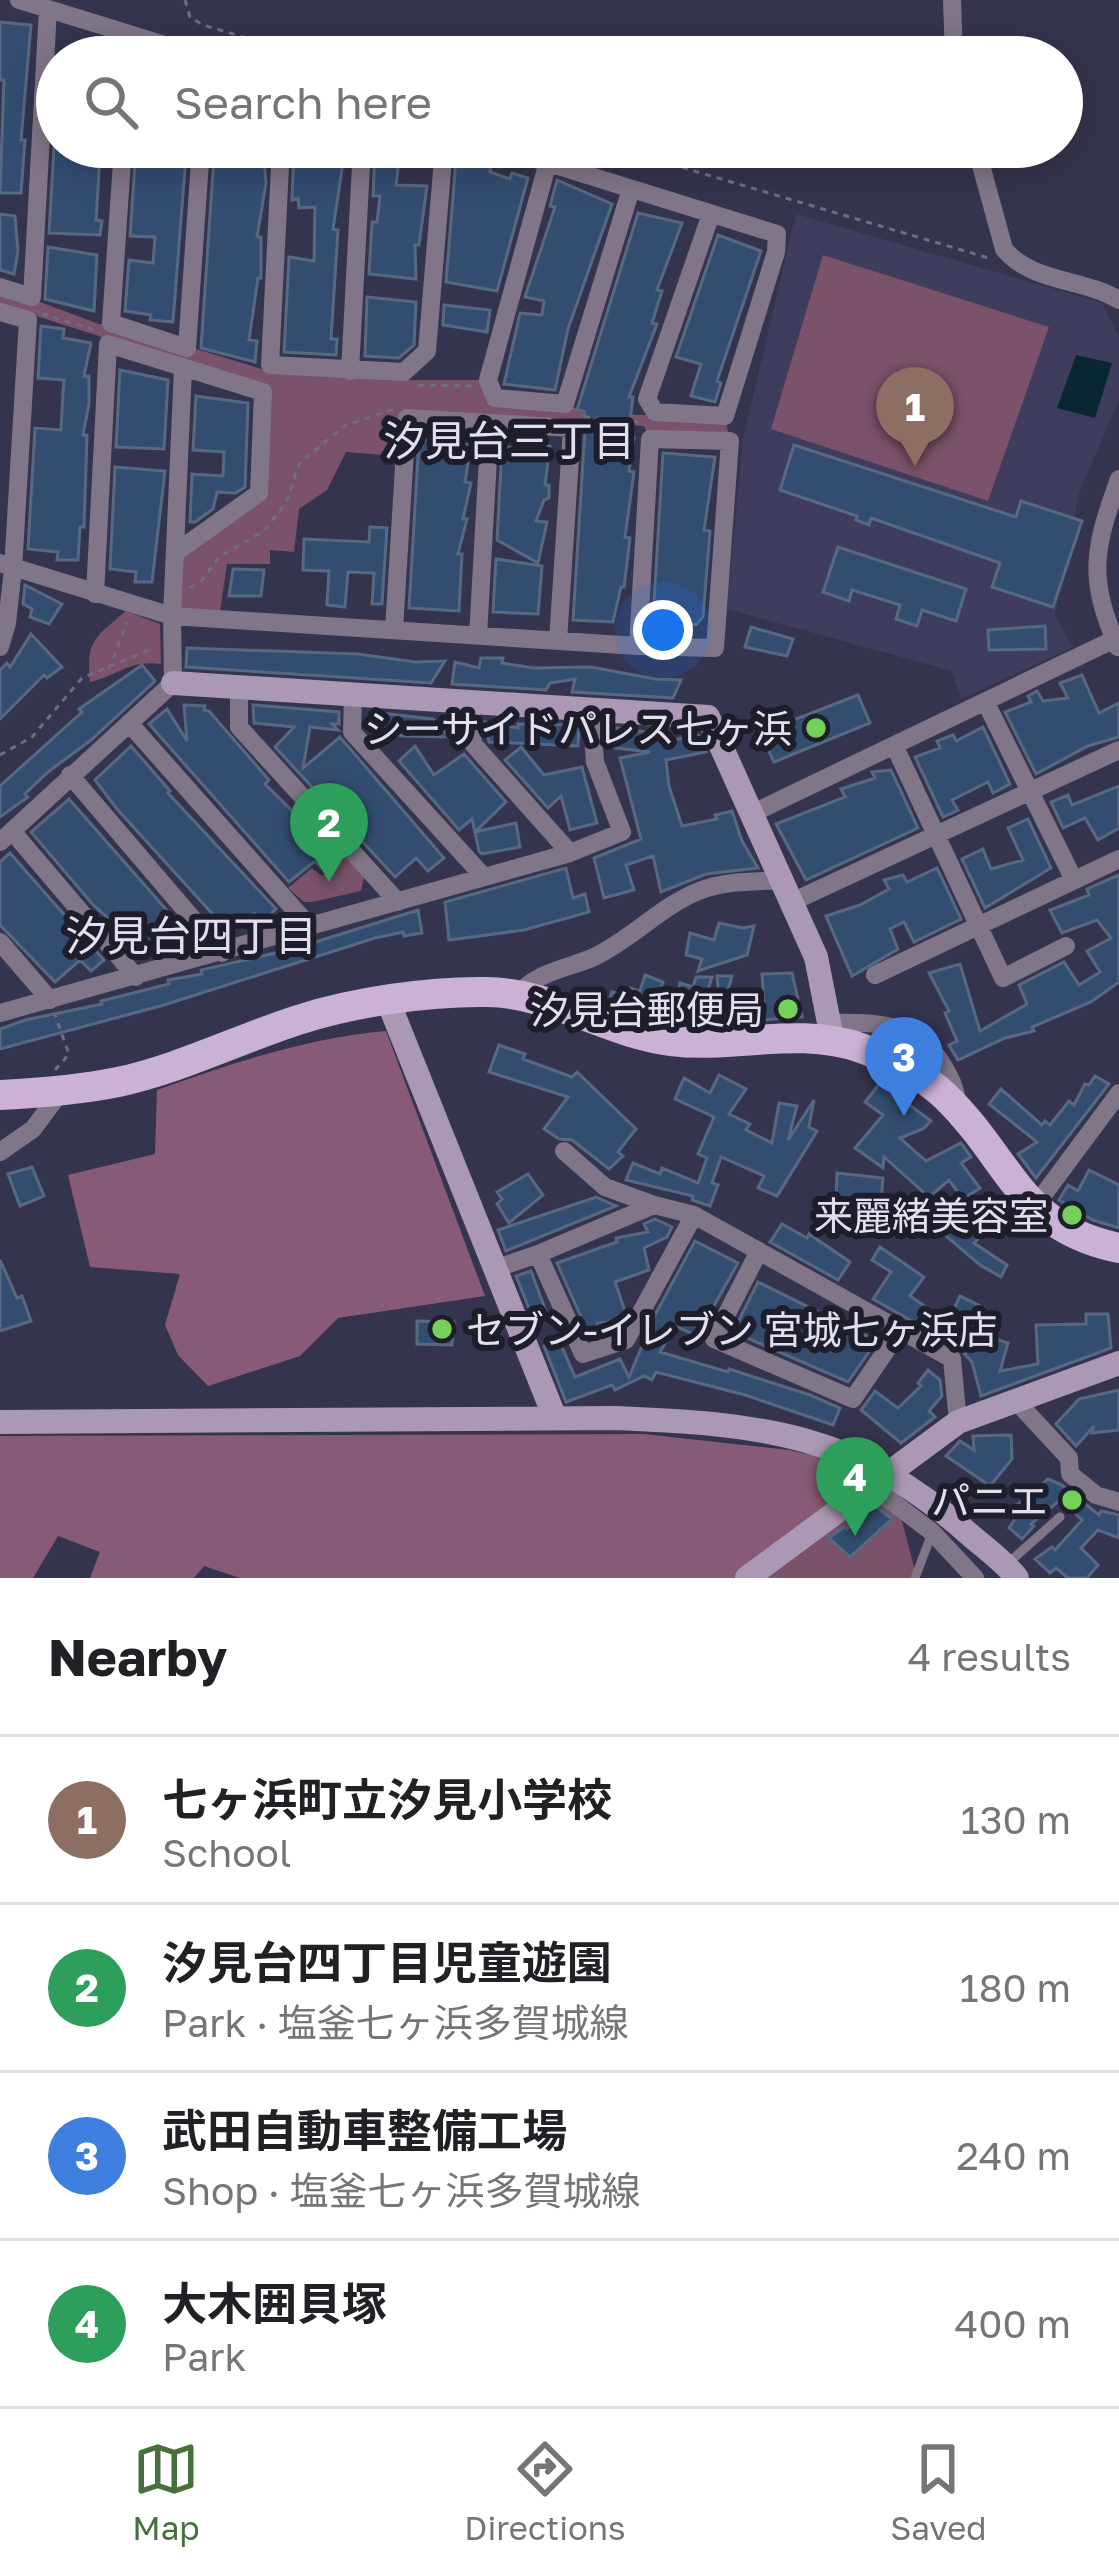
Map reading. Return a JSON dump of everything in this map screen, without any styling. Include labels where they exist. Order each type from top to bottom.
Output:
[{"type":"main road","points":[[0,1095],[121,1082],[303,1018],[388,1001],[484,992],[520,994],[676,1042],[831,1030],[922,1078],[957,1108],[1035,1207],[1076,1237],[1119,1249]]},
{"type":"street","points":[[19,0],[136,36]]},
{"type":"street","points":[[952,0],[953,36]]},
{"type":"street","points":[[46,36],[48,9]]},
{"type":"street","points":[[0,287],[32,297],[39,168]]},
{"type":"street","points":[[122,168],[111,323],[187,348],[200,168]]},
{"type":"street","points":[[280,168],[270,364],[404,372],[428,351],[442,168]]},
{"type":"street","points":[[350,370],[361,168]]},
{"type":"street","points":[[546,168],[488,380],[495,398],[565,404],[632,189]]},
{"type":"street","points":[[567,168],[777,234],[776,252],[725,416],[656,412],[647,399],[711,214]]},
{"type":"street","points":[[982,168],[1004,249],[1028,269],[1119,300]]},
{"type":"street","points":[[0,312],[28,320],[7,566],[8,623],[0,647]]},
{"type":"street","points":[[95,594],[108,344],[263,392],[260,493],[175,553]]},
{"type":"street","points":[[173,682],[183,368]]},
{"type":"street","points":[[394,630],[407,418],[572,428],[558,641]]},
{"type":"street","points":[[478,635],[490,423]]},
{"type":"street","points":[[7,566],[139,606],[394,630],[638,646],[715,648],[730,441],[650,439],[638,646]]},
{"type":"street","points":[[753,813],[1117,644],[1096,576],[1096,549],[1119,479]]},
{"type":"street","points":[[136,977],[6,837],[173,682],[708,717],[789,891],[823,978],[831,1030],[878,1022],[920,1037],[954,1084],[957,1108]]},
{"type":"street","points":[[239,687],[239,727],[398,902]]},
{"type":"street","points":[[353,694],[352,732],[484,877]]},
{"type":"street","points":[[470,700],[473,744],[570,853]]},
{"type":"street","points":[[986,703],[1074,880]]},
{"type":"street","points":[[0,1013],[570,853],[622,832],[595,762],[591,709]]},
{"type":"street","points":[[129,723],[310,927]]},
{"type":"street","points":[[895,747],[1003,978],[1066,946]]},
{"type":"street","points":[[520,994],[529,983],[638,933],[696,892],[724,884],[789,891],[937,835],[1119,750]]},
{"type":"street","points":[[70,776],[222,952]]},
{"type":"street","points":[[875,975],[1119,859]]},
{"type":"street","points":[[0,942],[50,1000]]},
{"type":"street","points":[[388,1001],[555,1418]]},
{"type":"street","points":[[886,1058],[906,1031]]},
{"type":"street","points":[[0,1152],[33,1129],[48,1092]]},
{"type":"street","points":[[1035,1207],[1119,1094]]},
{"type":"street","points":[[564,1150],[605,1187],[694,1215],[952,1359],[958,1422]]},
{"type":"street","points":[[494,1269],[654,1205]]},
{"type":"street","points":[[538,1254],[584,1354],[626,1340],[694,1215]]},
{"type":"street","points":[[759,1251],[714,1339],[853,1399],[900,1330]]},
{"type":"street","points":[[747,1578],[958,1422],[1119,1363]]},
{"type":"street","points":[[1016,1401],[1069,1458],[1070,1474],[1096,1495],[1119,1502]]},
{"type":"street","points":[[0,1422],[704,1421],[788,1435],[840,1450],[880,1479],[975,1578]]},
{"type":"street","points":[[880,1479],[933,1502],[1011,1572]]},
{"type":"lane","points":[[1011,1572],[1060,1517]]},
{"type":"lane","points":[[915,1578],[932,1532]]},
{"type":"path","points":[[185,0],[190,17],[240,36]]},
{"type":"path","points":[[684,168],[1028,269]]},
{"type":"path","points":[[407,385],[479,386]]},
{"type":"path","points":[[172,607],[220,557],[264,531],[286,503],[299,464],[344,426],[377,412],[407,409]]},
{"type":"path","points":[[109,669],[127,620],[139,606]]},
{"type":"path","points":[[0,755],[32,737],[82,678],[171,639]]},
{"type":"path","points":[[48,1092],[69,1054],[62,1034]]},
{"type":"shaded area","points":[[796,214],[1102,303],[1119,337],[1119,400],[1079,493],[1055,615],[1073,647],[961,699],[952,671],[727,609],[743,439]]},
{"type":"shaded area","points":[[823,255],[1049,327],[988,501],[771,429]]},
{"type":"shaded area","points":[[0,287],[99,324],[111,323],[265,370],[488,380],[496,398],[637,415],[725,416],[730,441],[650,439],[644,426],[579,420],[572,428],[407,418],[396,456],[346,452],[327,490],[299,509],[294,552],[270,550],[270,564],[227,564],[219,619],[172,616],[175,553],[259,493],[263,392],[108,344],[99,336],[36,316],[28,320],[0,312]]},
{"type":"shaded area","points":[[126,611],[160,624],[161,664],[132,666],[90,682],[91,648]]},
{"type":"shaded area","points":[[343,854],[364,877],[361,891],[304,902],[288,888],[312,868],[322,876]]},
{"type":"shaded area","points":[[386,1031],[485,1296],[338,1318],[300,1356],[208,1386],[178,1355],[165,1325],[180,1274],[90,1267],[68,1175],[155,1154],[157,1090],[298,1046]]},
{"type":"shaded area","points":[[644,1434],[789,1450],[889,1472],[747,1578],[240,1578],[204,1566],[194,1578],[90,1578],[100,1552],[58,1536],[33,1578],[0,1578],[0,1436]]},
{"type":"shaded area","points":[[889,1472],[917,1578],[747,1578]]},
{"type":"water","points":[[1076,355],[1112,363],[1095,418],[1057,408]]},
{"type":"building","points":[[0,22],[31,25],[21,193],[0,193],[4,80],[0,80]]},
{"type":"building","points":[[53,168],[99,168],[96,220],[102,221],[100,235],[49,233]]},
{"type":"building","points":[[135,168],[185,168],[173,322],[125,311],[129,260],[153,263],[155,237],[130,236]]},
{"type":"building","points":[[213,168],[265,168],[257,237],[261,237],[261,278],[249,340],[257,341],[255,362],[201,348]]},
{"type":"building","points":[[293,168],[342,168],[333,229],[338,230],[331,339],[337,339],[336,355],[284,352],[289,257],[314,261],[315,207],[299,208],[298,199],[292,200]]},
{"type":"building","points":[[374,168],[398,168],[396,185],[427,186],[419,245],[415,245],[416,279],[369,274],[372,222],[377,222],[380,196],[373,196]]},
{"type":"building","points":[[455,168],[491,168],[490,172],[510,179],[512,173],[528,178],[497,291],[446,282]]},
{"type":"building","points":[[557,180],[612,204],[568,329],[555,390],[504,384],[520,313],[542,315],[544,301],[525,297],[555,207],[550,206]]},
{"type":"building","points":[[638,213],[682,223],[657,290],[662,291],[652,323],[657,324],[629,397],[633,397],[628,436],[634,437],[629,471],[634,472],[624,587],[613,622],[573,620],[585,429],[584,411],[577,410]]},
{"type":"building","points":[[0,214],[15,216],[18,251],[14,274],[0,270]]},
{"type":"building","points":[[718,235],[761,251],[717,381],[721,383],[715,402],[691,396],[701,364],[676,357]]},
{"type":"building","points":[[48,247],[97,255],[94,311],[45,299]]},
{"type":"building","points":[[367,297],[416,302],[414,345],[399,358],[365,356]]},
{"type":"building","points":[[444,305],[490,310],[487,332],[443,325]]},
{"type":"building","points":[[41,326],[64,329],[63,338],[91,343],[84,376],[89,376],[89,404],[83,435],[87,435],[84,527],[80,527],[78,560],[57,560],[58,552],[28,549],[35,428],[61,430],[64,380],[38,378]]},
{"type":"building","points":[[120,370],[168,380],[164,449],[116,447]]},
{"type":"building","points":[[196,396],[248,403],[245,487],[236,493],[217,492],[213,509],[190,522],[192,474],[223,476],[224,452],[193,450]]},
{"type":"building","points":[[419,439],[471,445],[465,482],[471,483],[463,519],[467,519],[458,554],[462,554],[459,611],[409,608]]},
{"type":"building","points":[[530,444],[550,446],[545,485],[549,485],[549,498],[536,521],[547,522],[538,563],[497,540],[502,447],[529,449]]},
{"type":"building","points":[[794,445],[1016,517],[1021,501],[1082,521],[1053,607],[992,587],[1000,563],[871,518],[869,525],[856,520],[857,516],[780,490]]},
{"type":"building","points":[[663,453],[715,457],[704,530],[710,531],[703,617],[696,625],[653,618]]},
{"type":"building","points":[[115,467],[165,471],[152,582],[135,582],[136,572],[110,569]]},
{"type":"building","points":[[370,527],[387,528],[382,604],[372,604],[374,573],[348,572],[345,607],[327,605],[329,571],[303,570],[304,539],[369,542]]},
{"type":"building","points":[[838,547],[966,589],[956,621],[922,610],[917,626],[896,619],[900,605],[852,590],[849,601],[823,592]]},
{"type":"building","points":[[496,559],[542,566],[538,614],[493,612]]},
{"type":"building","points":[[233,569],[264,570],[261,596],[229,596]]},
{"type":"building","points":[[25,585],[62,604],[49,624],[30,617],[32,609],[23,604]]},
{"type":"building","points":[[1045,626],[1046,649],[989,650],[988,630]]},
{"type":"building","points":[[751,627],[793,639],[787,656],[745,647]]},
{"type":"building","points":[[31,634],[62,667],[47,678],[44,675],[0,719],[0,670],[7,663],[10,667]]},
{"type":"building","points":[[187,648],[445,661],[431,683],[186,667]]},
{"type":"building","points":[[481,658],[503,658],[502,663],[534,668],[591,667],[681,680],[673,698],[572,692],[575,679],[550,683],[546,690],[452,684],[455,662],[479,668]]},
{"type":"building","points":[[142,665],[155,681],[0,817],[0,786],[82,712],[79,709]]},
{"type":"building","points":[[1082,675],[1099,713],[1119,703],[1119,737],[1088,746],[1036,774],[1005,712],[1031,702],[1028,696],[1037,691],[1043,701],[1068,698],[1060,683]]},
{"type":"building","name":"シーサイドパレス七ヶ浜","points":[[858,695],[870,723],[774,762],[760,733]]},
{"type":"building","points":[[184,705],[205,706],[269,780],[265,784],[335,853],[321,868],[315,861],[289,882],[149,724],[167,709],[187,741]]},
{"type":"building","points":[[253,705],[339,712],[339,724],[332,724],[338,730],[310,727],[303,768],[340,737],[444,858],[428,871],[416,858],[395,877],[275,747],[294,727],[254,723]]},
{"type":"building","points":[[372,712],[433,719],[449,737],[369,729]]},
{"type":"building","points":[[485,722],[518,728],[518,724],[579,725],[578,746],[489,742]]},
{"type":"building","points":[[983,727],[1010,784],[993,793],[988,782],[952,800],[958,810],[943,817],[915,757],[940,748],[937,741],[953,735],[956,741]]},
{"type":"building","points":[[617,728],[668,735],[668,741],[698,735],[706,752],[666,760],[682,826],[732,811],[758,868],[706,874],[661,892],[653,856],[626,865],[634,890],[604,898],[594,858],[641,839],[620,758],[650,752],[615,748]]},
{"type":"building","points":[[131,746],[276,909],[262,922],[254,913],[228,931],[95,780]]},
{"type":"building","points":[[415,746],[434,775],[464,754],[506,802],[475,832],[472,819],[459,830],[399,761]]},
{"type":"building","points":[[521,747],[544,775],[582,767],[597,823],[570,830],[561,796],[548,808],[505,760]]},
{"type":"building","points":[[891,770],[918,828],[806,880],[776,824],[845,797],[841,789],[875,778],[872,772]]},
{"type":"building","points":[[1119,786],[1119,828],[1098,840],[1085,818],[1063,828],[1051,802],[1068,795],[1072,805]]},
{"type":"building","points":[[69,799],[186,932],[170,946],[162,936],[137,955],[118,933],[122,930],[94,906],[31,832]]},
{"type":"building","points":[[1028,819],[1051,868],[985,908],[962,859],[983,849],[991,869],[1023,860],[1008,828]]},
{"type":"building","points":[[516,823],[520,847],[479,851],[475,832]]},
{"type":"building","points":[[10,853],[104,960],[91,971],[80,960],[55,982],[0,925],[0,862]]},
{"type":"building","points":[[566,868],[573,898],[585,894],[589,912],[524,930],[449,940],[445,902]]},
{"type":"building","points":[[937,868],[961,919],[914,942],[904,922],[890,929],[898,949],[852,976],[826,916],[889,889],[884,880],[903,875],[907,882]]},
{"type":"building","points":[[1119,875],[1119,982],[1091,1002],[1032,1027],[1034,1031],[1005,1038],[958,1060],[949,1045],[957,1041],[945,1013],[949,1011],[929,973],[960,964],[980,1031],[1027,1004],[1019,985],[1064,962],[1079,985],[1100,972],[1087,951],[1111,938],[1097,920],[1062,933],[1050,910],[1089,895],[1087,889]]},
{"type":"building","points":[[418,910],[422,933],[375,938],[164,1005],[0,1049],[0,1029],[25,1020],[102,1004],[169,984],[168,980],[202,974],[201,970],[293,949]]},
{"type":"building","points":[[719,923],[754,926],[747,955],[698,971],[702,959],[686,955],[690,933],[714,940]]},
{"type":"building","points":[[792,973],[802,1017],[721,1023],[717,976],[732,976],[723,1007],[764,1004],[762,974]]},
{"type":"building","points":[[645,975],[663,982],[651,1013],[608,1004],[612,992],[640,991]]},
{"type":"building","points":[[696,977],[712,977],[698,1020],[674,1014],[680,983],[693,987]]},
{"type":"building","points":[[499,1045],[572,1077],[577,1072],[636,1129],[618,1152],[623,1156],[609,1169],[572,1140],[559,1139],[544,1129],[568,1097],[489,1072]]},
{"type":"building","points":[[719,1075],[746,1089],[729,1114],[750,1124],[746,1130],[772,1143],[779,1103],[797,1106],[788,1140],[814,1100],[809,1127],[817,1131],[777,1196],[758,1188],[764,1176],[721,1157],[710,1206],[692,1200],[693,1196],[626,1180],[633,1163],[660,1174],[662,1168],[698,1183],[707,1158],[698,1154],[714,1117],[675,1099],[684,1078],[710,1093]]},
{"type":"building","points":[[1095,1076],[1109,1084],[1036,1178],[1018,1154],[1037,1142],[989,1104],[1001,1089],[1042,1125],[1045,1121],[1050,1125],[1069,1101],[1074,1105]]},
{"type":"building","points":[[880,1083],[931,1121],[900,1138],[926,1161],[961,1143],[971,1157],[961,1163],[980,1188],[963,1199],[949,1180],[929,1197],[884,1157],[883,1168],[855,1148],[883,1115],[865,1102]]},
{"type":"building","points":[[32,1167],[44,1196],[20,1206],[8,1174]]},
{"type":"building","points":[[1089,1170],[1119,1185],[1119,1228],[1093,1220],[1059,1200],[1068,1185],[1078,1191]]},
{"type":"building","points":[[837,1173],[883,1178],[881,1201],[836,1200]]},
{"type":"building","points":[[528,1174],[543,1195],[509,1223],[497,1204],[502,1199],[497,1192]]},
{"type":"building","points":[[596,1197],[616,1206],[506,1251],[498,1230]]},
{"type":"building","points":[[953,1217],[982,1235],[974,1243],[1007,1265],[1001,1277],[939,1230]]},
{"type":"building","points":[[655,1219],[672,1227],[667,1237],[644,1248],[649,1270],[615,1282],[625,1311],[618,1321],[597,1323],[599,1330],[589,1335],[557,1263],[617,1242],[616,1238],[648,1232],[644,1224]]},
{"type":"building","points":[[782,1224],[807,1238],[809,1234],[850,1262],[838,1280],[770,1242]]},
{"type":"building","points":[[695,1241],[738,1263],[697,1336],[675,1326],[660,1352],[810,1395],[840,1408],[833,1425],[656,1372],[652,1380],[644,1376],[615,1390],[612,1385],[566,1402],[544,1346],[559,1340],[575,1377],[620,1359],[629,1377],[655,1315]]},
{"type":"building","points":[[880,1247],[924,1277],[910,1296],[948,1322],[960,1296],[984,1308],[971,1331],[1008,1343],[1000,1371],[1038,1364],[1036,1325],[1086,1324],[1086,1314],[1108,1314],[1111,1348],[981,1396],[972,1362],[959,1348],[873,1299],[891,1272],[872,1260]]},
{"type":"building","points":[[0,1260],[31,1321],[0,1331]]},
{"type":"building","points":[[531,1271],[547,1314],[536,1326],[516,1276]]},
{"type":"building","points":[[758,1282],[867,1336],[863,1344],[871,1349],[848,1382],[733,1332]]},
{"type":"building","points":[[417,1321],[454,1322],[452,1345],[417,1344]]},
{"type":"building","points":[[928,1370],[940,1380],[942,1396],[929,1411],[935,1417],[901,1443],[861,1410],[875,1391],[898,1408],[921,1386],[918,1383]]},
{"type":"building","points":[[1119,1390],[1119,1430],[1092,1433],[1094,1426],[1076,1446],[1056,1424],[1079,1399]]},
{"type":"building","points":[[1011,1435],[1012,1459],[990,1486],[946,1456],[960,1441],[974,1450],[973,1436]]},
{"type":"building","points":[[1048,1479],[1099,1515],[1101,1511],[1119,1515],[1119,1538],[1098,1530],[1081,1548],[1098,1565],[1087,1578],[1068,1578],[1056,1568],[1050,1573],[1035,1559],[1052,1547],[1055,1550],[1082,1520],[1060,1500],[1031,1524],[1034,1526],[1022,1539],[1009,1528],[1022,1508],[1017,1505]]},
{"type":"building","points":[[874,1505],[892,1519],[850,1557],[829,1538]]},
{"type":"place","name":"七ヶ浜町立汐見小学校","points":[[915,466]]},
{"type":"place","name":"シーサイドパレス七ヶ浜","points":[[816,728]]},
{"type":"place","name":"汐見台四丁目児童遊園","points":[[329,882]]},
{"type":"place","name":"汐見台郵便局","points":[[788,1009]]},
{"type":"place","name":"武田自動車整備工場","points":[[904,1116]]},
{"type":"place","name":"来麗緒美容室","points":[[1072,1215]]},
{"type":"place","name":"セブン-イレブン 宮城七ヶ浜店","points":[[442,1329]]},
{"type":"place","name":"パニエ","points":[[1072,1500]]},
{"type":"place","name":"大木囲貝塚","points":[[855,1536]]},
{"type":"district","name":"汐見台三丁目","points":[[509,440]]},
{"type":"district","name":"汐見台四丁目","points":[[191,935]]}]
